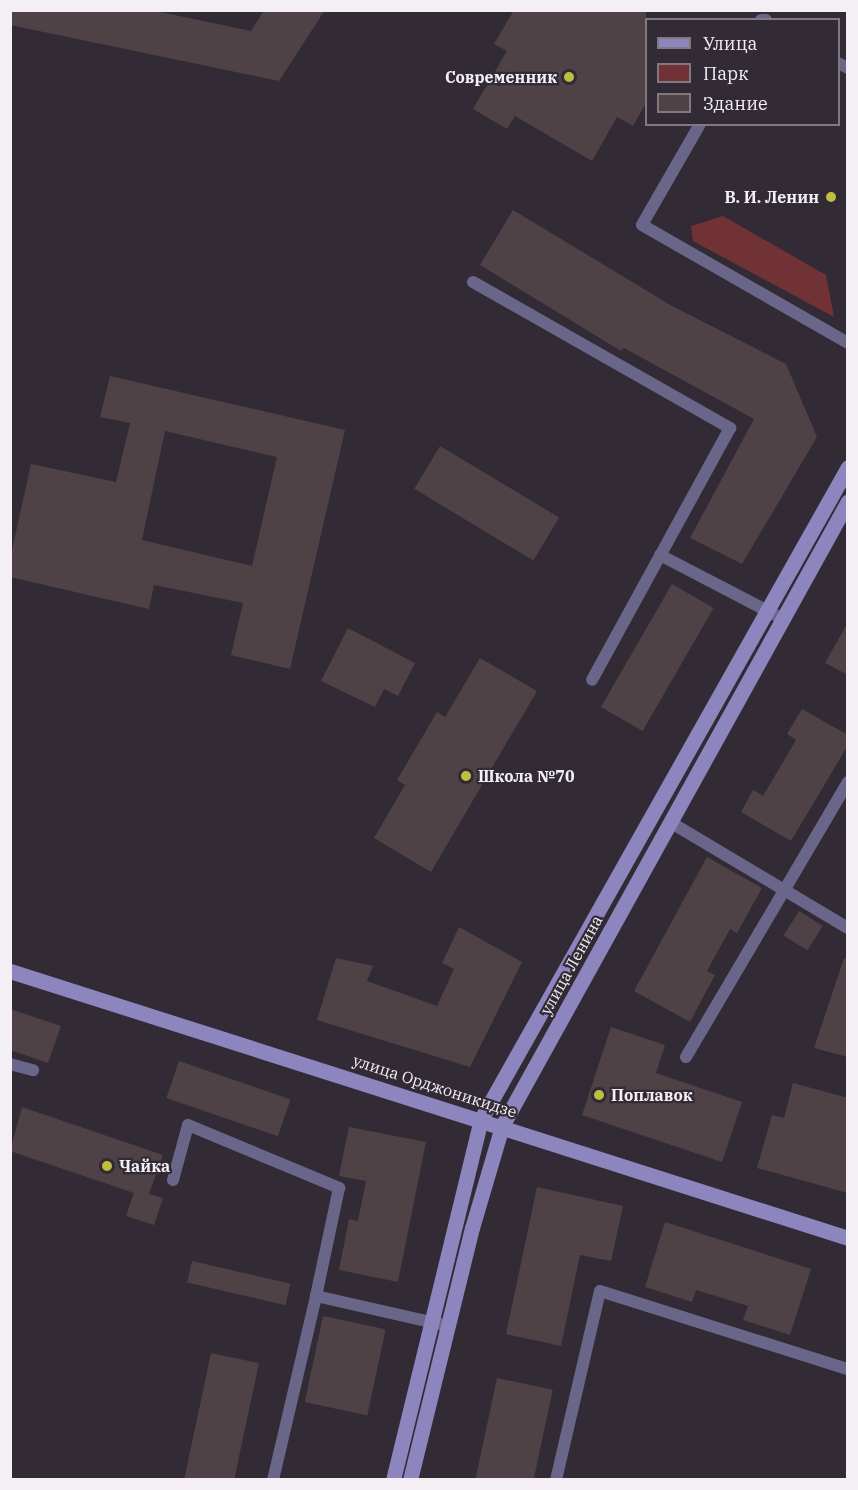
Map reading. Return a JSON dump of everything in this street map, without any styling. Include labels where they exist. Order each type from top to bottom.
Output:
[{"type":"main road","points":[[393,1479],[481,1119],[848,467]]},
{"type":"main road","name":"улица Ленина","points":[[410,1479],[448,1326],[502,1126],[848,501]]},
{"type":"main road","points":[[653,812],[670,822]]},
{"type":"main road","name":"улица Орджоникидзе","points":[[10,971],[481,1119],[848,1238]]},
{"type":"lane","points":[[699,126],[642,225],[848,343]]},
{"type":"lane","points":[[473,282],[730,428],[592,680]]},
{"type":"lane","points":[[660,555],[783,619]]},
{"type":"lane","points":[[686,1057],[848,782]]},
{"type":"lane","points":[[670,822],[848,928]]},
{"type":"lane","points":[[10,1064],[33,1070]]},
{"type":"lane","points":[[173,1180],[188,1125],[339,1188],[273,1479]]},
{"type":"lane","points":[[556,1479],[600,1291],[848,1369]]},
{"type":"lane","points":[[316,1296],[430,1324],[448,1326]]},
{"type":"green space","points":[[723,216],[826,275],[834,317],[693,241],[691,226]]},
{"type":"building","points":[[10,10],[151,10],[251,31],[264,10],[325,10],[279,81],[10,25]]},
{"type":"building","name":"Современник","points":[[514,10],[646,10],[645,105],[633,126],[617,117],[592,161],[515,116],[507,129],[473,109],[507,51],[494,44]]},
{"type":"building","points":[[513,210],[672,306],[786,364],[817,437],[742,564],[690,538],[754,419],[624,348],[621,351],[480,265]]},
{"type":"building","points":[[110,376],[345,430],[290,669],[231,655],[243,603],[154,585],[149,609],[10,577],[10,559],[31,464],[116,482],[130,423],[100,417]],"holes":[[[165,431],[277,457],[252,566],[142,540]]]},
{"type":"building","points":[[440,446],[559,518],[533,560],[414,489]]},
{"type":"building","points":[[672,584],[714,608],[643,731],[601,707]]},
{"type":"building","points":[[848,622],[848,675],[825,663]]},
{"type":"building","points":[[348,628],[415,663],[398,696],[384,689],[375,707],[321,681]]},
{"type":"building","points":[[480,658],[537,691],[431,872],[374,838],[405,785],[397,780],[437,712],[445,717]]},
{"type":"building","points":[[802,709],[848,735],[848,745],[791,841],[741,812],[753,790],[763,796],[796,740],[787,734]]},
{"type":"building","points":[[707,857],[762,888],[737,933],[730,929],[707,971],[715,975],[690,1022],[634,991]]},
{"type":"building","points":[[799,911],[823,926],[807,950],[784,936]]},
{"type":"building","points":[[459,927],[522,962],[470,1067],[317,1020],[336,958],[373,966],[367,981],[437,1006],[454,969],[442,963]]},
{"type":"building","points":[[844,958],[848,959],[848,1057],[814,1048]]},
{"type":"building","points":[[10,1009],[61,1026],[48,1063],[10,1050]]},
{"type":"building","points":[[611,1027],[665,1045],[656,1073],[742,1102],[722,1162],[582,1115]]},
{"type":"building","points":[[179,1061],[291,1099],[278,1136],[166,1098]]},
{"type":"building","points":[[793,1083],[848,1098],[848,1193],[757,1168],[772,1115],[784,1118]]},
{"type":"building","name":"Чайка","points":[[22,1107],[163,1155],[149,1194],[163,1198],[154,1225],[126,1216],[134,1193],[10,1151]]},
{"type":"building","points":[[349,1127],[426,1142],[398,1282],[339,1270],[349,1219],[358,1221],[366,1181],[339,1176]]},
{"type":"building","points":[[537,1187],[623,1206],[611,1261],[580,1255],[561,1346],[506,1334]]},
{"type":"building","points":[[665,1222],[811,1269],[790,1335],[743,1320],[748,1306],[696,1290],[692,1302],[645,1287]]},
{"type":"building","points":[[192,1261],[290,1284],[285,1305],[187,1282]]},
{"type":"building","points":[[323,1316],[386,1329],[367,1415],[305,1402]]},
{"type":"building","points":[[211,1353],[259,1363],[234,1480],[184,1479]]},
{"type":"building","points":[[497,1378],[553,1390],[534,1480],[476,1479]]},
{"type":"place","name":"Современник","points":[[569,77]]},
{"type":"place","name":"В. И. Ленин","points":[[831,197]]},
{"type":"place","name":"Школа №70","points":[[466,776]]},
{"type":"place","name":"Поплавок","points":[[599,1095]]},
{"type":"place","name":"Чайка","points":[[107,1166]]}]
